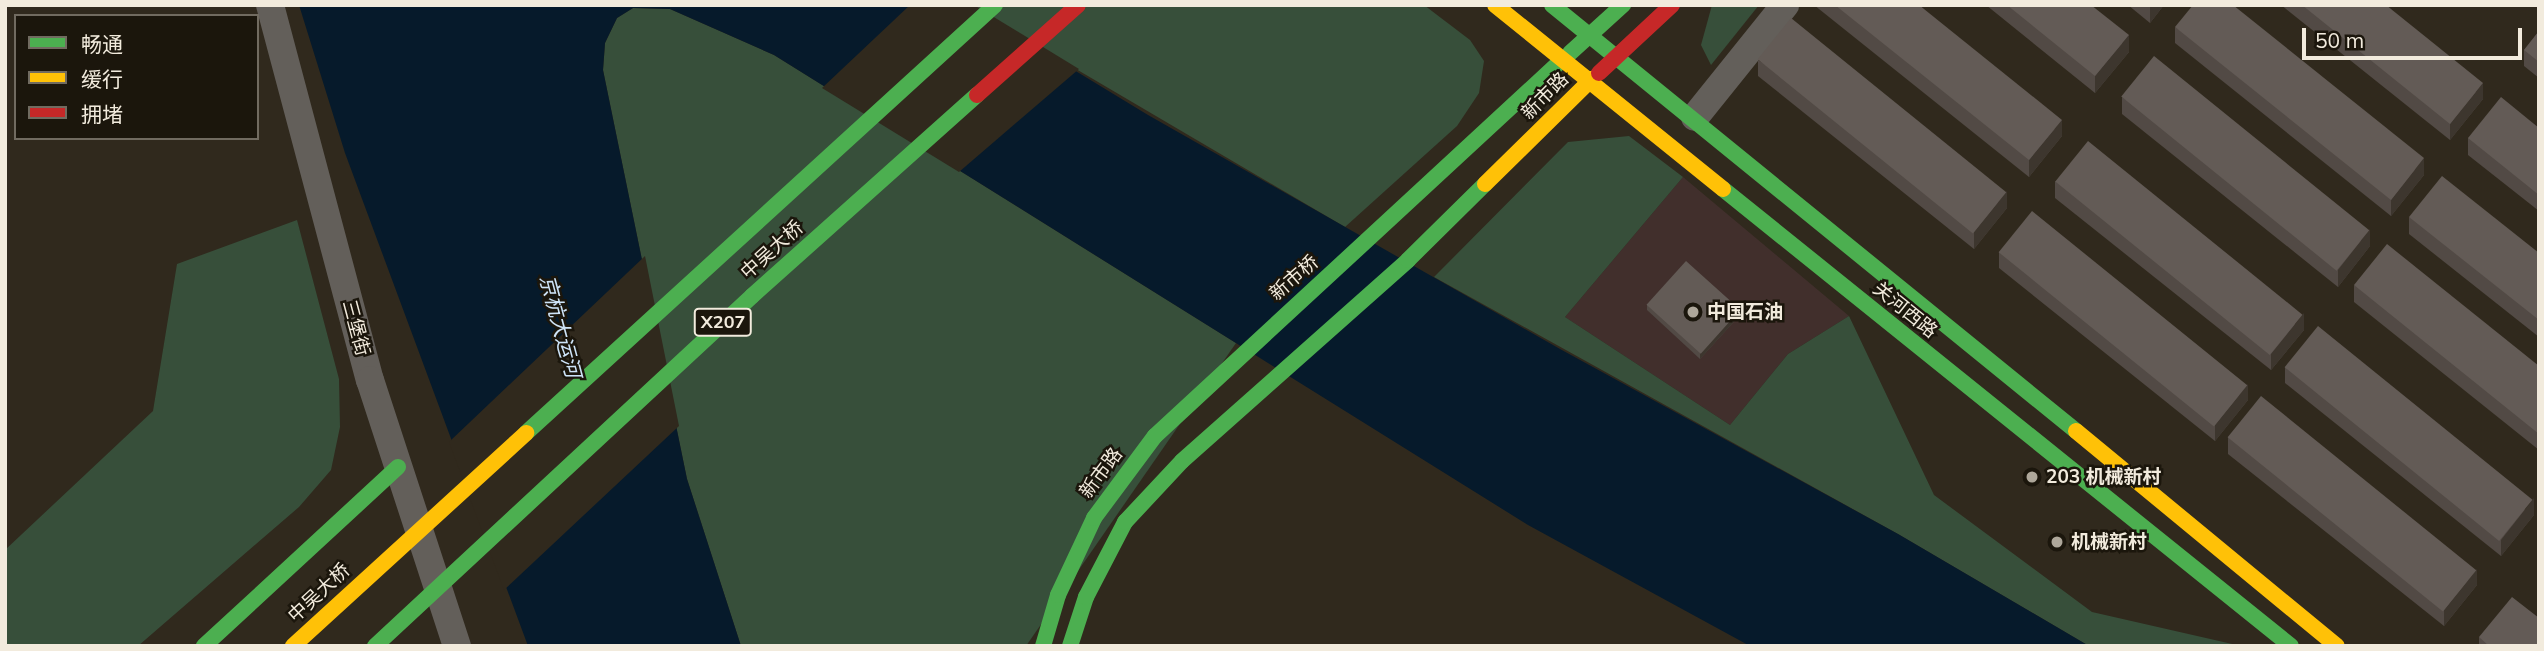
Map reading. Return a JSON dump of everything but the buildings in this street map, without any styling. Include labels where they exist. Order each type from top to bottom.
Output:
[{"type":"main road","name":"中吴大桥","points":[[293,646],[995,5]]},
{"type":"main road","name":"中吴大桥","points":[[375,646],[752,296],[1078,5]]},
{"type":"main road","name":"关河西路","points":[[1495,5],[1592,79],[2291,646]]},
{"type":"main road","name":"关河西路","points":[[1552,5],[1695,117],[2337,646]]},
{"type":"main road","name":"新市路","points":[[1377,233],[1623,5]]},
{"type":"main road","name":"新市路","points":[[1070,646],[1086,597],[1125,522],[1269,380],[1408,260],[1592,79],[1672,5]]},
{"type":"main road","name":"新市桥","points":[[1239,354],[1377,233]]},
{"type":"main road","name":"新市路","points":[[1043,646],[1058,595],[1094,518],[1155,436],[1239,354]]},
{"type":"main road","points":[[204,646],[398,467]]},
{"type":"street","name":"三堡街","points":[[270,5],[370,380],[457,646]]},
{"type":"street","points":[[1695,117],[1785,5]]},
{"type":"shaded area","points":[[1683,177],[1849,316],[1788,354],[1730,425],[1565,317]]},
{"type":"green space","points":[[967,5],[1424,5],[1470,40],[1484,61],[1479,93],[1457,126],[1345,227]]},
{"type":"green space","points":[[1712,5],[1759,5],[1711,65],[1701,45]]},
{"type":"green space","points":[[633,8],[670,9],[774,55],[1236,343],[1026,646],[741,646],[687,479],[603,70],[605,43],[617,18]]},
{"type":"green space","points":[[1629,136],[1683,177],[1565,317],[1730,425],[1788,354],[1849,316],[1934,495],[2092,612],[2241,646],[2089,646],[1898,534],[1434,277],[1568,142]]},
{"type":"green space","points":[[297,220],[339,379],[340,427],[331,470],[299,507],[138,646],[7,646],[5,550],[153,411],[177,264]]},
{"type":"water","name":"京杭大运河","points":[[299,5],[967,5],[1148,115],[1560,349],[1898,534],[2089,646],[1750,646],[1528,525],[774,55],[670,9],[633,8],[617,18],[605,43],[603,70],[687,479],[741,646],[528,646],[345,153]]},
{"type":"pier","points":[[910,5],[974,5],[1079,69],[959,172],[822,88]]},
{"type":"pier","points":[[645,256],[679,426],[504,590],[449,442]]},
{"type":"traffic: fast","points":[[526,433],[995,5]]},
{"type":"traffic: fast","points":[[1552,5],[2076,431]]},
{"type":"traffic: fast","points":[[1570,53],[1623,5]]},
{"type":"traffic: fast","points":[[1043,646],[1058,595],[1094,518],[1155,436],[1563,59]]},
{"type":"traffic: fast","points":[[375,646],[752,296],[977,95]]},
{"type":"traffic: fast","points":[[1070,646],[1086,597],[1125,522],[1182,461],[1408,260],[1485,184]]},
{"type":"traffic: fast","points":[[1723,189],[2291,646]]},
{"type":"traffic: fast","points":[[204,646],[398,467]]},
{"type":"traffic: slow","points":[[1495,5],[1723,189]]},
{"type":"traffic: slow","points":[[1485,184],[1592,79]]},
{"type":"traffic: slow","points":[[2076,431],[2337,646]]},
{"type":"traffic: slow","points":[[293,646],[526,433]]},
{"type":"traffic: jam","points":[[977,95],[1078,5]]},
{"type":"traffic: jam","points":[[1599,73],[1672,5]]},
{"type":"place","name":"中国石油","points":[[1693,312]]},
{"type":"place","name":"203 机械新村","points":[[2032,477]]},
{"type":"place","name":"机械新村","points":[[2057,542]]}]
